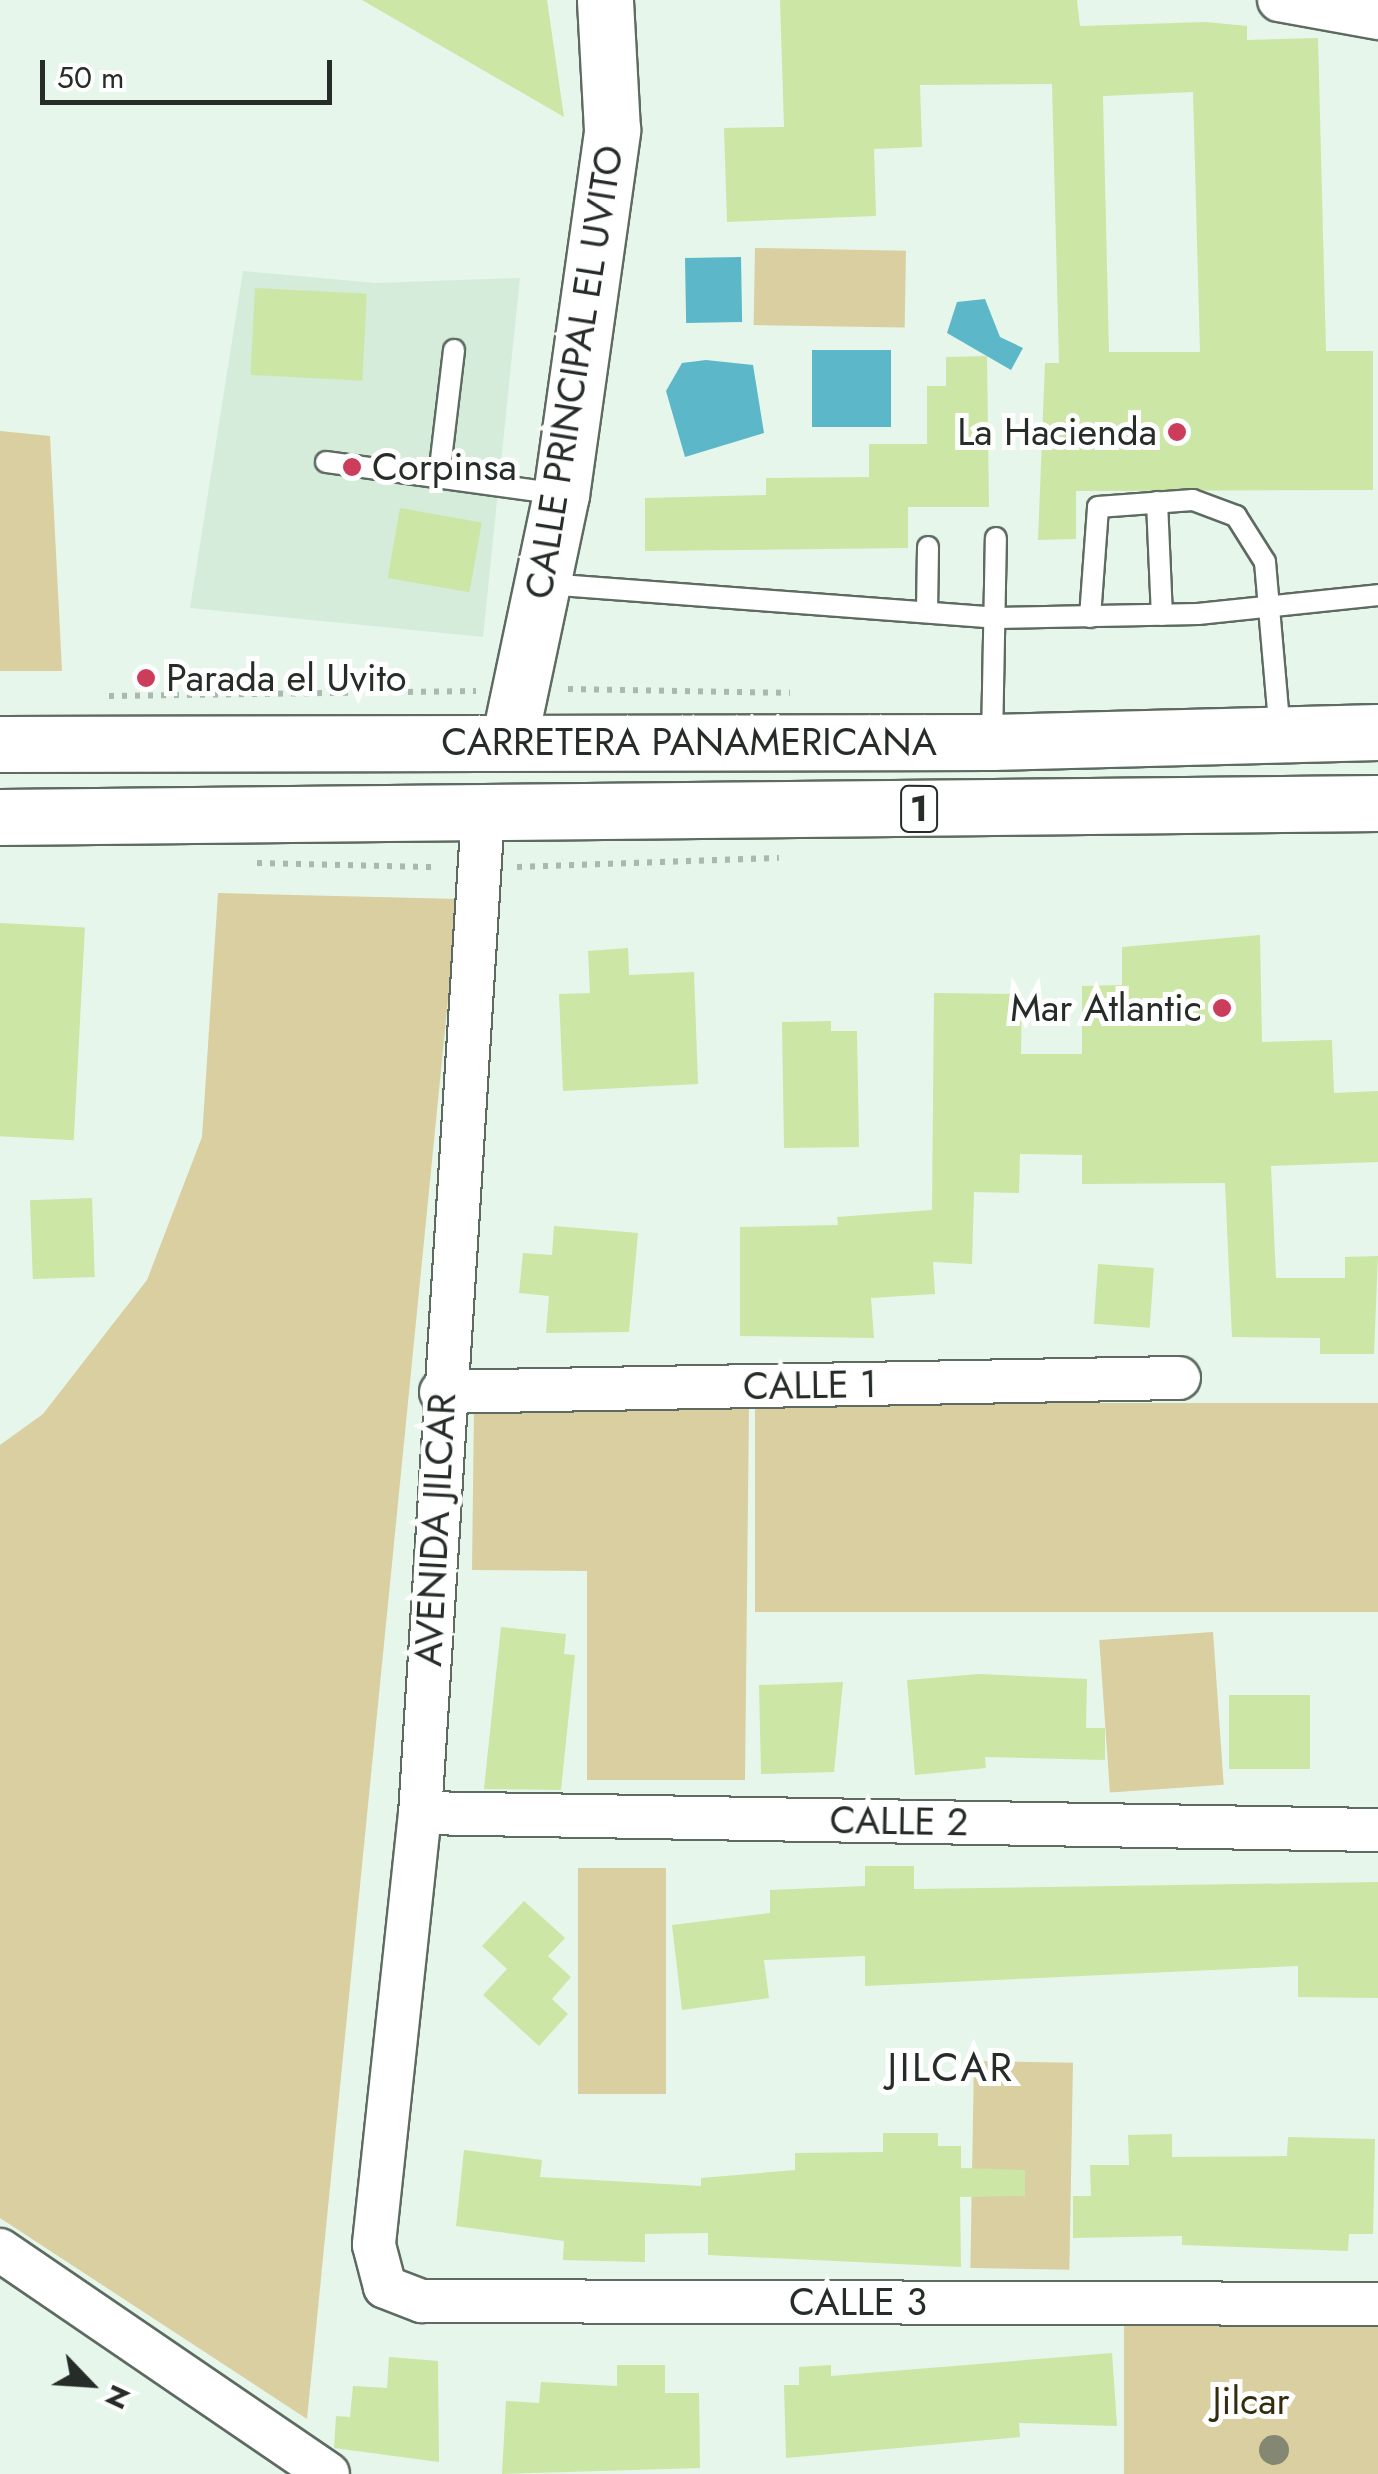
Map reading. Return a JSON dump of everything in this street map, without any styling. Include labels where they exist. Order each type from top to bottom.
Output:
[{"type":"main road","name":"CALLE PRINCIPAL EL UVITO","points":[[509,741],[560,494],[612,130],[605,0]]},
{"type":"main road","name":"CARRETERA PANAMERICANA","points":[[0,744],[992,742],[1378,732]]},
{"type":"main road","points":[[397,814],[460,788],[509,741],[611,812]]},
{"type":"main road","name":"CARRETERA PANAMERICANA","points":[[0,817],[1378,803]]},
{"type":"street","points":[[1279,0],[1378,18]]},
{"type":"street","name":"AVENIDA JILCAR","points":[[374,2245],[420,1813],[442,1392],[482,813]]},
{"type":"street","name":"CALLE 1","points":[[442,1392],[1179,1378]]},
{"type":"street","name":"CALLE 2","points":[[420,1813],[1378,1830]]},
{"type":"street","name":"CALLE 3","points":[[374,2245],[384,2287],[422,2301],[1378,2304]]},
{"type":"street","points":[[0,2250],[328,2474]]},
{"type":"lane","points":[[439,476],[454,350]]},
{"type":"lane","points":[[326,462],[560,494]]},
{"type":"lane","points":[[1090,616],[1098,508],[1193,500],[1236,516],[1258,539],[1273,606],[1280,736]]},
{"type":"lane","points":[[1158,502],[1162,615]]},
{"type":"lane","points":[[992,742],[996,538]]},
{"type":"lane","points":[[927,612],[928,547]]},
{"type":"lane","points":[[544,584],[996,618],[1162,615],[1378,595]]},
{"type":"shaded area","points":[[243,271],[376,283],[520,278],[483,637],[190,608]]},
{"type":"green space","points":[[755,248],[906,251],[905,328],[754,325]]},
{"type":"green space","points":[[0,431],[50,436],[62,671],[0,671]]},
{"type":"green space","points":[[218,893],[458,899],[307,2419],[0,2218],[0,1445],[43,1414],[147,1280],[202,1137]]},
{"type":"green space","points":[[755,1403],[1378,1403],[1378,1612],[755,1612]]},
{"type":"green space","points":[[749,1405],[745,1780],[587,1780],[587,1571],[472,1570],[474,1406]]},
{"type":"green space","points":[[1213,1632],[1224,1785],[1110,1793],[1099,1640]]},
{"type":"green space","points":[[578,1868],[666,1868],[666,2094],[578,2094]]},
{"type":"green space","points":[[974,2061],[1073,2063],[1069,2270],[970,2268]]},
{"type":"green space","name":"Jilcar","points":[[1124,2326],[1378,2326],[1378,2474],[1124,2474]]},
{"type":"water","points":[[741,257],[742,322],[686,323],[685,258]]},
{"type":"water","points":[[985,299],[1000,337],[1023,348],[1011,370],[947,333],[957,302]]},
{"type":"water","points":[[812,350],[891,350],[891,427],[812,427]]},
{"type":"water","points":[[706,360],[753,365],[764,433],[685,457],[666,391],[682,363]]},
{"type":"building","points":[[362,0],[547,0],[564,117]]},
{"type":"building","points":[[780,0],[1077,0],[1080,26],[1206,22],[1247,26],[1247,40],[1318,38],[1326,351],[1373,351],[1373,490],[1076,491],[1076,539],[1038,540],[1045,363],[1059,363],[1052,84],[920,85],[922,147],[874,149],[876,216],[727,222],[724,128],[784,127]],"holes":[[[1193,92],[1200,352],[1109,352],[1103,96]]]},
{"type":"building","points":[[255,288],[367,294],[362,381],[250,375]]},
{"type":"building","points":[[987,356],[989,507],[908,507],[908,548],[645,551],[645,498],[766,495],[766,478],[869,477],[869,444],[927,444],[927,386],[946,386],[946,357]]},
{"type":"building","points":[[400,508],[482,522],[469,592],[388,578]]},
{"type":"building","points":[[0,923],[85,927],[74,1140],[0,1136]]},
{"type":"building","points":[[1260,935],[1262,1042],[1332,1040],[1334,1093],[1378,1091],[1378,1162],[1271,1166],[1276,1278],[1345,1278],[1345,1257],[1378,1256],[1374,1354],[1320,1354],[1320,1338],[1232,1337],[1225,1183],[1082,1184],[1082,1155],[1020,1154],[1019,1193],[974,1192],[972,1264],[933,1262],[935,1294],[871,1298],[874,1338],[740,1336],[740,1227],[838,1225],[837,1217],[932,1210],[934,993],[1022,994],[1021,1054],[1082,1054],[1082,986],[1122,985],[1122,947]]},
{"type":"building","points":[[628,948],[629,975],[694,972],[698,1084],[563,1091],[559,994],[590,993],[588,951]]},
{"type":"building","points":[[831,1021],[831,1031],[857,1031],[859,1147],[784,1148],[782,1022]]},
{"type":"building","points":[[92,1198],[95,1277],[33,1279],[30,1200]]},
{"type":"building","points":[[554,1226],[638,1233],[629,1332],[546,1333],[549,1296],[519,1293],[523,1253],[552,1255]]},
{"type":"building","points":[[1098,1264],[1154,1268],[1150,1328],[1094,1324]]},
{"type":"building","points":[[501,1627],[566,1634],[564,1654],[575,1655],[561,1790],[484,1789]]},
{"type":"building","points":[[979,1674],[1087,1679],[1086,1728],[1105,1728],[1105,1760],[985,1757],[986,1768],[915,1775],[907,1680]]},
{"type":"building","points":[[843,1682],[834,1772],[761,1774],[759,1685]]},
{"type":"building","points":[[1229,1695],[1310,1695],[1310,1769],[1229,1769]]},
{"type":"building","points":[[865,1866],[914,1866],[914,1889],[1378,1882],[1378,1998],[1298,1997],[1298,1966],[865,1986],[865,1956],[764,1960],[769,1998],[682,2010],[672,1925],[770,1913],[770,1890],[865,1886]]},
{"type":"building","points":[[524,1901],[565,1938],[548,1956],[571,1977],[552,1999],[568,2014],[539,2046],[483,1995],[507,1969],[482,1946]]},
{"type":"building","points":[[883,2133],[938,2133],[938,2146],[961,2146],[961,2168],[1025,2170],[1025,2196],[960,2197],[961,2267],[708,2255],[708,2233],[645,2234],[645,2262],[563,2260],[564,2241],[456,2226],[464,2150],[542,2160],[540,2177],[701,2186],[701,2178],[795,2170],[795,2153],[883,2152]]},
{"type":"building","points":[[1172,2134],[1172,2157],[1287,2156],[1288,2137],[1375,2139],[1373,2234],[1349,2234],[1348,2251],[1182,2245],[1182,2236],[1073,2238],[1073,2196],[1091,2196],[1090,2165],[1129,2165],[1128,2135]]},
{"type":"building","points":[[1112,2353],[1117,2426],[1019,2423],[1020,2437],[786,2458],[784,2385],[799,2385],[799,2367],[831,2365],[831,2376]]},
{"type":"building","points":[[389,2357],[438,2361],[439,2462],[334,2448],[336,2416],[350,2417],[353,2386],[387,2388]]},
{"type":"building","points":[[617,2365],[665,2365],[665,2393],[699,2393],[700,2468],[502,2474],[506,2401],[539,2403],[541,2382],[617,2386]]},
{"type":"place","name":"La Hacienda","points":[[1177,432]]},
{"type":"place","name":"Corpinsa","points":[[352,467]]},
{"type":"place","name":"Parada el Uvito","points":[[146,678]]},
{"type":"place","name":"Mar Atlantic","points":[[1222,1008]]},
{"type":"district","name":"JILCAR","points":[[951,2067]]}]
